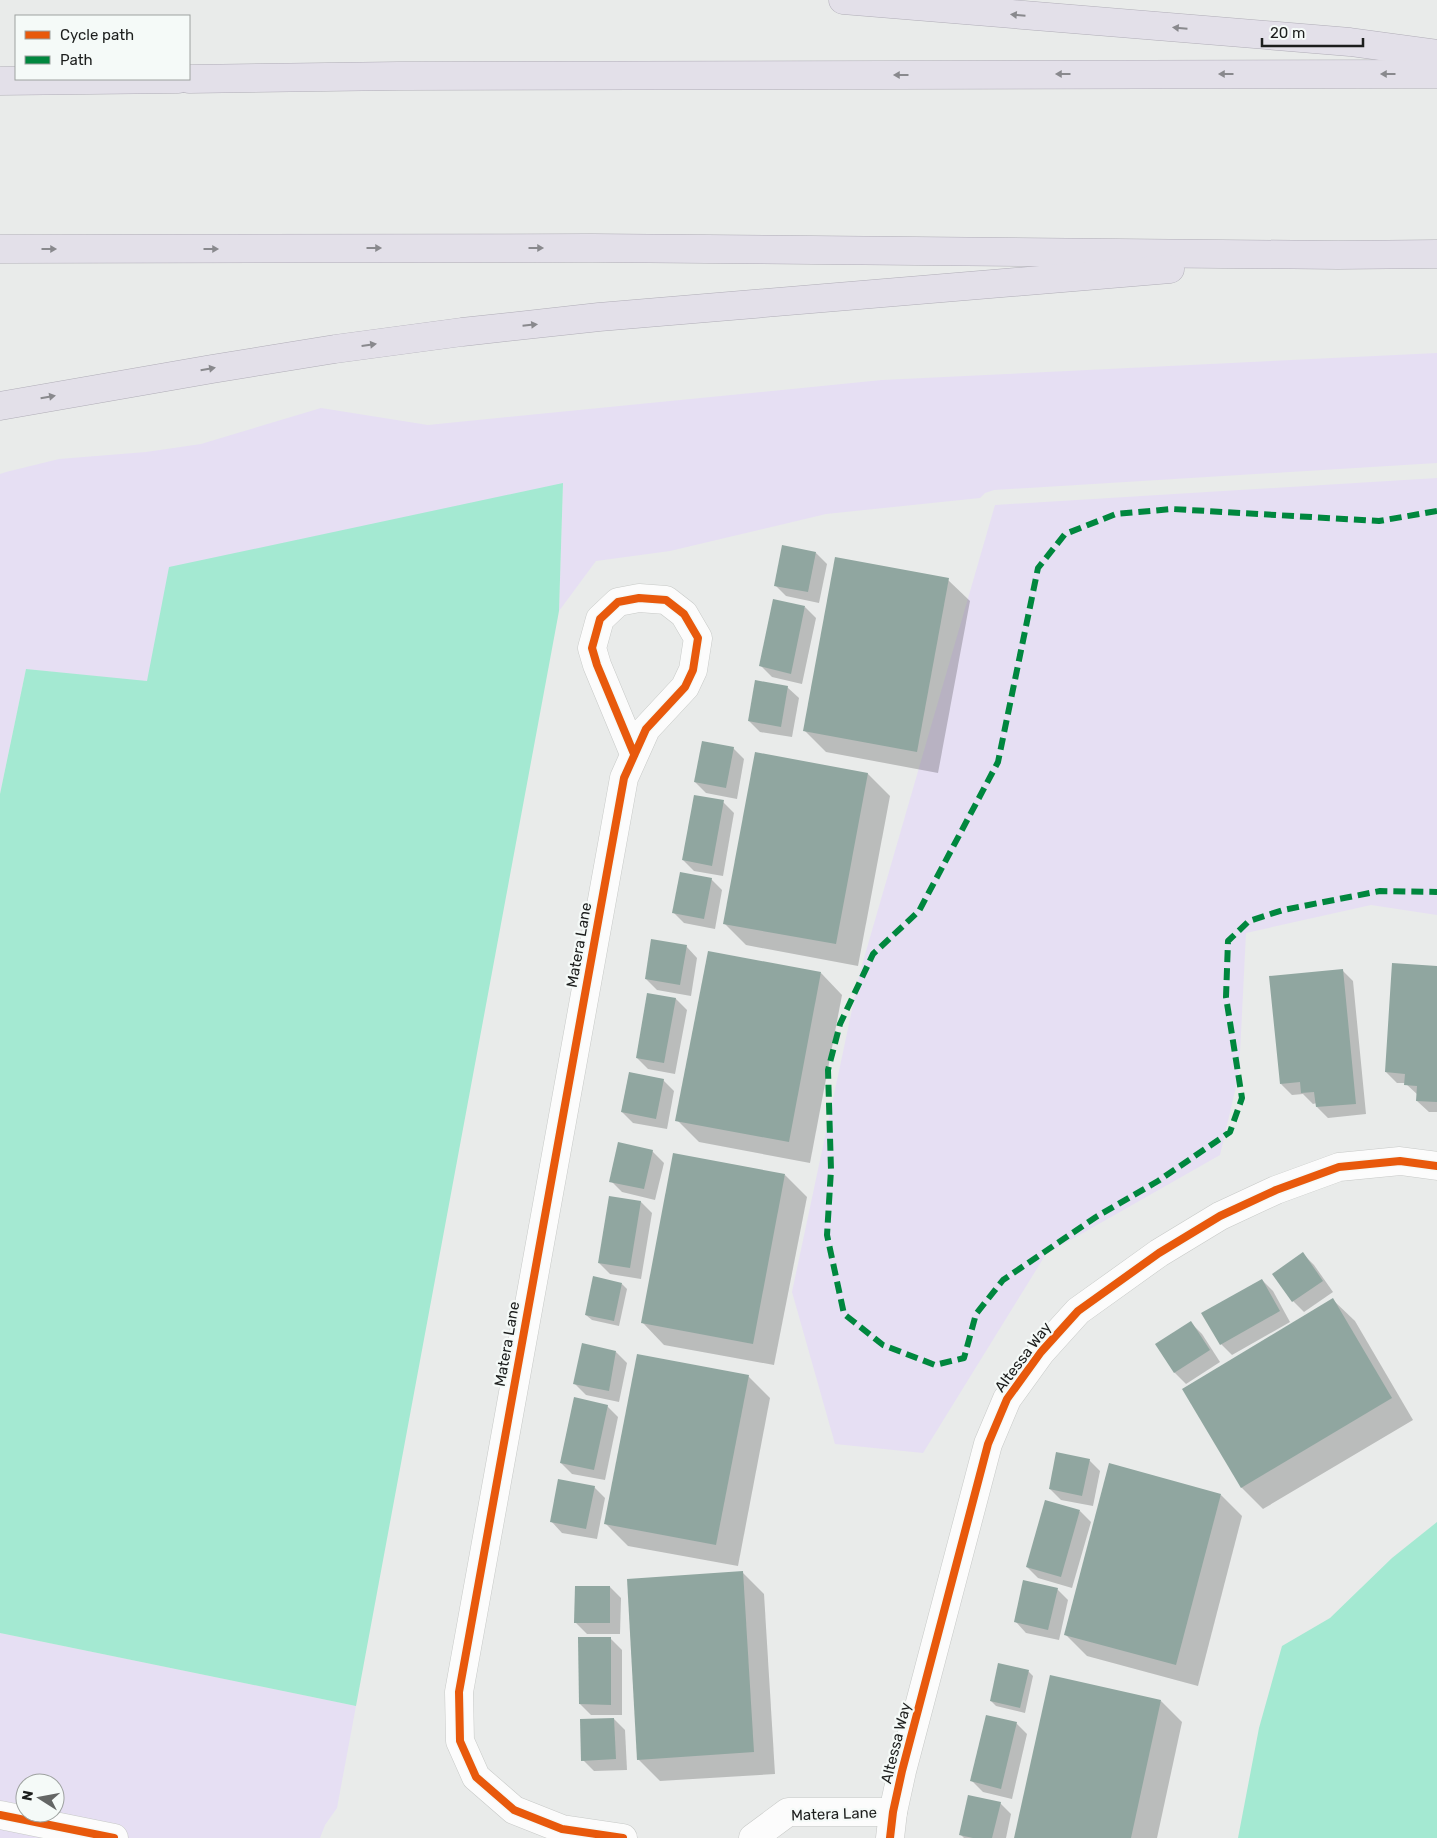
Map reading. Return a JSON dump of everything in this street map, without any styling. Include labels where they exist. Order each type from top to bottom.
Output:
[{"type":"highway","points":[[843,0],[1350,42],[1437,54]]},
{"type":"highway","points":[[190,79],[398,76],[1437,74]]},
{"type":"highway","points":[[0,81],[89,80]]},
{"type":"highway","points":[[0,249],[602,248],[1338,255],[1437,254]]},
{"type":"highway","points":[[0,406],[325,351],[472,331],[619,315],[1338,255]]},
{"type":"street","name":"Matera Lane","points":[[623,1838],[562,1829],[514,1810],[476,1777],[460,1741],[458,1692],[624,778],[646,729],[685,687],[692,670],[698,638],[684,614],[666,600],[639,598],[618,602],[600,619],[592,648],[597,665],[634,754]]},
{"type":"street","name":"Altessa Way","points":[[891,1825],[902,1771],[988,1444],[1007,1399],[1040,1352],[1078,1311],[1159,1253],[1220,1216],[1276,1190],[1339,1167],[1400,1161],[1437,1166]]},
{"type":"street","name":"Matera Lane","points":[[753,1838],[788,1812],[891,1825]]},
{"type":"street","points":[[0,1815],[114,1838]]},
{"type":"shaded area","points":[[1437,353],[1437,463],[994,490],[985,493],[980,498],[826,514],[670,551],[596,561],[559,611],[563,484],[147,682],[26,669],[0,794],[0,474],[6,472],[59,459],[146,452],[201,444],[321,408],[428,425],[882,380]]},
{"type":"shaded area","points":[[1437,478],[1437,915],[1371,905],[1246,933],[1239,1074],[1220,1155],[1046,1254],[923,1453],[835,1444],[792,1292],[860,972],[995,505]]},
{"type":"shaded area","points":[[563,483],[559,611],[356,1706],[0,1633],[0,794],[26,669],[147,681],[169,567]]},
{"type":"shaded area","points":[[1437,1522],[1437,1838],[1238,1838],[1259,1728],[1282,1646],[1330,1618],[1392,1558]]},
{"type":"shaded area","points":[[0,1633],[356,1706],[337,1808],[325,1825],[320,1838],[0,1838]]},
{"type":"building","points":[[782,545],[816,552],[808,592],[774,586]]},
{"type":"building","points":[[835,557],[949,578],[917,752],[803,731]]},
{"type":"building","points":[[773,599],[805,606],[791,674],[759,666]]},
{"type":"building","points":[[755,680],[788,686],[781,727],[748,721]]},
{"type":"building","points":[[702,741],[734,747],[726,788],[694,782]]},
{"type":"building","points":[[755,752],[868,773],[836,944],[723,924]]},
{"type":"building","points":[[694,795],[724,800],[712,866],[682,860]]},
{"type":"building","points":[[680,872],[712,878],[704,919],[672,913]]},
{"type":"building","points":[[651,939],[687,945],[680,985],[645,979]]},
{"type":"building","points":[[708,951],[821,972],[789,1142],[675,1121]]},
{"type":"building","points":[[1392,963],[1437,966],[1437,1102],[1416,1101],[1417,1086],[1404,1085],[1405,1074],[1385,1072]]},
{"type":"building","points":[[1343,969],[1356,1104],[1316,1107],[1314,1092],[1301,1093],[1300,1082],[1280,1084],[1269,976]]},
{"type":"building","points":[[647,993],[676,998],[664,1063],[636,1058]]},
{"type":"building","points":[[629,1072],[664,1079],[656,1119],[621,1112]]},
{"type":"building","points":[[618,1142],[653,1150],[644,1189],[609,1182]]},
{"type":"building","points":[[673,1153],[785,1174],[753,1344],[641,1323]]},
{"type":"building","points":[[609,1196],[641,1201],[630,1268],[598,1263]]},
{"type":"building","points":[[1303,1252],[1323,1281],[1292,1302],[1272,1274]]},
{"type":"building","points":[[593,1276],[622,1283],[614,1321],[585,1315]]},
{"type":"building","points":[[1262,1279],[1280,1311],[1220,1345],[1201,1313]]},
{"type":"building","points":[[1333,1298],[1392,1398],[1241,1488],[1182,1389]]},
{"type":"building","points":[[1191,1321],[1210,1350],[1174,1373],[1155,1344]]},
{"type":"building","points":[[582,1343],[616,1351],[609,1391],[573,1384]]},
{"type":"building","points":[[637,1354],[749,1375],[716,1545],[604,1524]]},
{"type":"building","points":[[574,1397],[608,1405],[594,1470],[560,1463]]},
{"type":"building","points":[[1056,1452],[1090,1459],[1082,1496],[1049,1489]]},
{"type":"building","points":[[1109,1463],[1221,1494],[1176,1665],[1064,1635]]},
{"type":"building","points":[[558,1479],[595,1486],[586,1529],[550,1522]]},
{"type":"building","points":[[1045,1500],[1080,1510],[1061,1577],[1026,1567]]},
{"type":"building","points":[[743,1571],[754,1752],[637,1760],[627,1579]]},
{"type":"building","points":[[1023,1580],[1058,1588],[1048,1630],[1014,1622]]},
{"type":"building","points":[[575,1586],[610,1586],[610,1623],[574,1623]]},
{"type":"building","points":[[578,1637],[611,1637],[611,1705],[579,1704]]},
{"type":"building","points":[[998,1663],[1029,1670],[1020,1708],[990,1701]]},
{"type":"building","points":[[1050,1675],[1161,1700],[1131,1838],[1014,1838]]},
{"type":"building","points":[[986,1715],[1017,1722],[1001,1789],[970,1781]]},
{"type":"building","points":[[614,1718],[616,1759],[581,1761],[580,1719]]},
{"type":"building","points":[[968,1795],[1001,1802],[992,1838],[973,1838],[959,1835]]},
{"type":"marked path","points":[[1437,511],[1379,521],[1172,509],[1116,514],[1065,534],[1038,568],[998,762],[919,911],[873,954],[840,1024],[828,1070],[831,1170],[827,1235],[844,1314],[883,1345],[935,1365],[964,1358],[976,1314],[1003,1280],[1096,1217],[1158,1181],[1230,1132],[1242,1098],[1226,997],[1228,941],[1249,921],[1283,910],[1380,891],[1437,892]]},
{"type":"cycle path","points":[[623,1838],[562,1829],[514,1810],[476,1777],[460,1741],[459,1692],[624,778],[646,729],[685,687],[693,670],[698,638],[684,614],[666,600],[639,598],[618,602],[600,619],[592,648],[597,665],[634,754]]},
{"type":"cycle path","points":[[890,1838],[893,1812],[902,1771],[988,1444],[1007,1399],[1041,1352],[1078,1311],[1159,1253],[1220,1216],[1276,1190],[1339,1167],[1400,1161],[1437,1166]]},
{"type":"cycle path","points":[[0,1815],[114,1838]]}]
